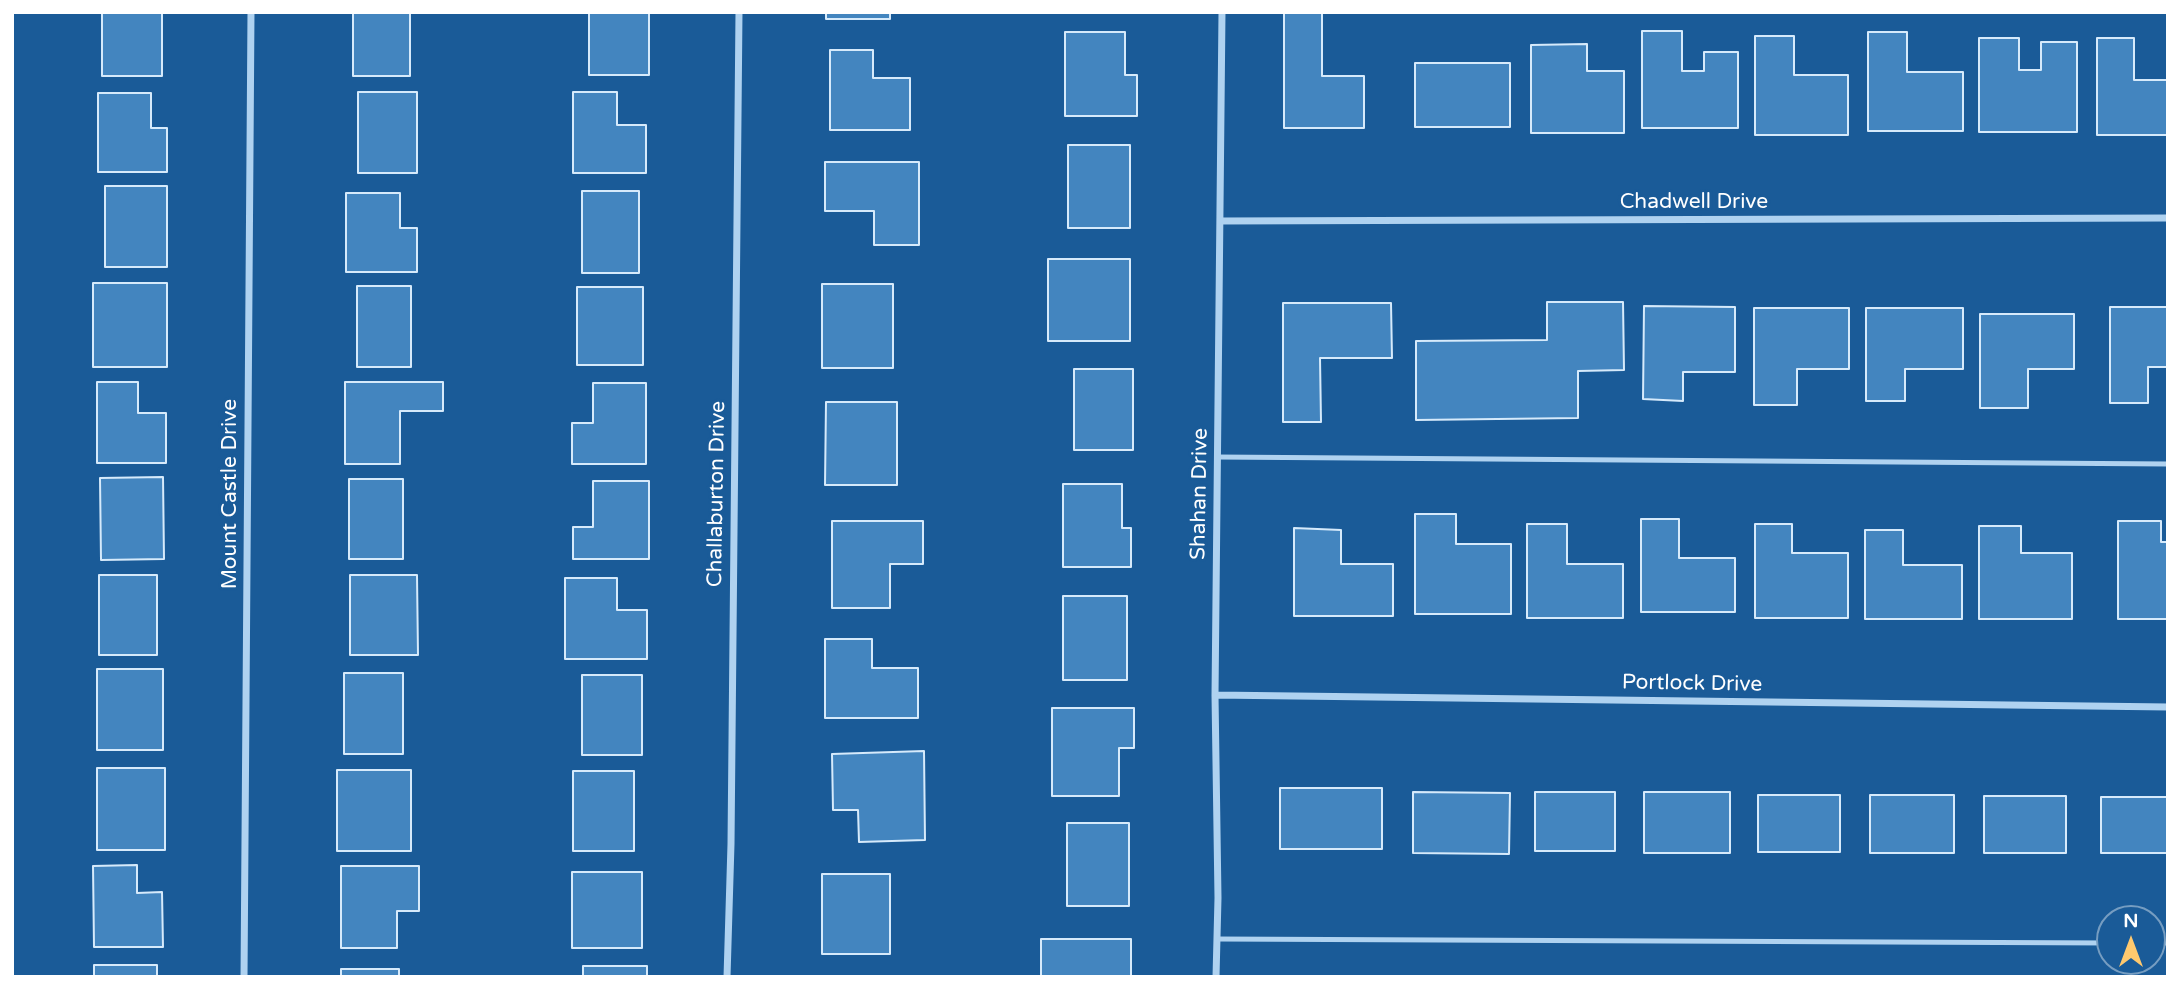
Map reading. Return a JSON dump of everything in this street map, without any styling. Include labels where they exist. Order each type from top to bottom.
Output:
[{"type":"street","name":"Mount Castle Drive","points":[[244,977],[251,12]]},
{"type":"street","name":"Challaburton Drive","points":[[727,977],[731,844],[739,12]]},
{"type":"street","name":"Shahan Drive","points":[[1216,977],[1215,695],[1222,12]]},
{"type":"street","name":"Chadwell Drive","points":[[1220,221],[2168,218]]},
{"type":"street","name":"Portlock Drive","points":[[1215,695],[2168,707]]},
{"type":"lane","points":[[1217,457],[2168,464]]},
{"type":"lane","points":[[1217,939],[2096,943]]},
{"type":"building","points":[[102,12],[162,12],[162,76],[102,76]]},
{"type":"building","points":[[353,12],[410,12],[410,76],[353,76]]},
{"type":"building","points":[[589,12],[649,12],[649,75],[589,75]]},
{"type":"building","points":[[826,12],[890,12],[890,19],[826,19]]},
{"type":"building","points":[[1284,12],[1322,12],[1322,76],[1364,76],[1364,128],[1284,128]]},
{"type":"building","points":[[1642,31],[1682,31],[1682,71],[1704,71],[1704,52],[1738,52],[1738,128],[1642,128]]},
{"type":"building","points":[[1065,32],[1125,32],[1125,75],[1137,75],[1137,116],[1065,116]]},
{"type":"building","points":[[1868,32],[1907,32],[1907,72],[1963,72],[1963,131],[1868,131]]},
{"type":"building","points":[[1755,36],[1794,36],[1794,75],[1848,75],[1848,135],[1755,135]]},
{"type":"building","points":[[1979,38],[2019,38],[2019,70],[2041,70],[2041,42],[2077,42],[2077,132],[1979,132]]},
{"type":"building","points":[[2097,38],[2134,38],[2134,80],[2168,80],[2168,135],[2097,135]]},
{"type":"building","points":[[1587,44],[1587,71],[1624,71],[1624,133],[1531,133],[1531,45]]},
{"type":"building","points":[[830,50],[873,50],[873,78],[910,78],[910,130],[830,130]]},
{"type":"building","points":[[1415,63],[1510,63],[1510,127],[1415,127]]},
{"type":"building","points":[[358,92],[417,92],[417,173],[358,173]]},
{"type":"building","points":[[573,92],[617,92],[617,125],[646,125],[646,173],[573,173]]},
{"type":"building","points":[[98,93],[151,93],[151,128],[167,128],[167,172],[98,172]]},
{"type":"building","points":[[1068,145],[1130,145],[1130,228],[1068,228]]},
{"type":"building","points":[[825,162],[919,162],[919,245],[874,245],[874,211],[825,211]]},
{"type":"building","points":[[105,186],[167,186],[167,267],[105,267]]},
{"type":"building","points":[[582,191],[639,191],[639,273],[582,273]]},
{"type":"building","points":[[346,193],[400,193],[400,228],[417,228],[417,272],[346,272]]},
{"type":"building","points":[[1048,259],[1130,259],[1130,341],[1048,341]]},
{"type":"building","points":[[93,283],[167,283],[167,367],[93,367]]},
{"type":"building","points":[[822,284],[893,284],[893,368],[822,368]]},
{"type":"building","points":[[357,286],[411,286],[411,367],[357,367]]},
{"type":"building","points":[[577,287],[643,287],[643,365],[577,365]]},
{"type":"building","points":[[1547,302],[1623,302],[1624,370],[1578,371],[1578,418],[1416,420],[1416,341],[1547,340]]},
{"type":"building","points":[[1283,303],[1391,303],[1392,358],[1320,358],[1321,422],[1283,422]]},
{"type":"building","points":[[1644,306],[1735,307],[1735,372],[1683,372],[1683,401],[1643,399]]},
{"type":"building","points":[[2110,307],[2168,307],[2168,367],[2148,367],[2148,403],[2110,403]]},
{"type":"building","points":[[1754,308],[1849,308],[1849,369],[1797,369],[1797,405],[1754,405]]},
{"type":"building","points":[[1866,308],[1963,308],[1963,369],[1905,369],[1905,401],[1866,401]]},
{"type":"building","points":[[1980,314],[2074,314],[2074,369],[2028,369],[2028,408],[1980,408]]},
{"type":"building","points":[[1074,369],[1133,369],[1133,450],[1074,450]]},
{"type":"building","points":[[97,382],[138,382],[138,413],[166,413],[166,463],[97,463]]},
{"type":"building","points":[[345,382],[443,382],[443,411],[400,411],[400,464],[345,464]]},
{"type":"building","points":[[593,383],[646,383],[646,464],[572,464],[572,423],[593,423]]},
{"type":"building","points":[[826,402],[897,402],[897,485],[825,485]]},
{"type":"building","points":[[163,477],[164,559],[101,560],[100,478]]},
{"type":"building","points":[[349,479],[403,479],[403,559],[349,559]]},
{"type":"building","points":[[593,481],[649,481],[649,559],[573,559],[573,527],[593,527]]},
{"type":"building","points":[[1063,484],[1122,484],[1122,528],[1131,528],[1131,567],[1063,567]]},
{"type":"building","points":[[1415,514],[1456,514],[1456,544],[1511,544],[1511,614],[1415,614]]},
{"type":"building","points":[[1641,519],[1679,519],[1679,558],[1735,558],[1735,612],[1641,612]]},
{"type":"building","points":[[832,521],[923,521],[923,564],[890,564],[890,608],[832,608]]},
{"type":"building","points":[[2118,521],[2161,521],[2161,542],[2168,542],[2168,619],[2118,619]]},
{"type":"building","points":[[1527,524],[1567,524],[1567,564],[1623,564],[1623,618],[1527,618]]},
{"type":"building","points":[[1755,524],[1792,524],[1792,553],[1848,553],[1848,618],[1755,618]]},
{"type":"building","points":[[1979,526],[2021,526],[2021,553],[2072,553],[2072,619],[1979,619]]},
{"type":"building","points":[[1294,528],[1341,530],[1341,564],[1393,564],[1393,616],[1294,616]]},
{"type":"building","points":[[1865,530],[1903,530],[1903,565],[1962,565],[1962,619],[1865,619]]},
{"type":"building","points":[[99,575],[157,575],[157,655],[99,655]]},
{"type":"building","points":[[350,575],[417,575],[418,655],[350,655]]},
{"type":"building","points":[[565,578],[617,578],[617,610],[647,610],[647,659],[565,659]]},
{"type":"building","points":[[1063,596],[1127,596],[1127,680],[1063,680]]},
{"type":"building","points":[[825,639],[872,639],[872,668],[918,668],[918,718],[825,718]]},
{"type":"building","points":[[97,669],[163,669],[163,750],[97,750]]},
{"type":"building","points":[[344,673],[403,673],[403,754],[344,754]]},
{"type":"building","points":[[582,675],[642,675],[642,755],[582,755]]},
{"type":"building","points":[[1052,708],[1134,708],[1134,748],[1119,748],[1119,796],[1052,796]]},
{"type":"building","points":[[924,751],[925,840],[859,842],[858,810],[833,810],[832,754]]},
{"type":"building","points":[[97,768],[165,768],[165,850],[97,850]]},
{"type":"building","points":[[337,770],[411,770],[411,851],[337,851]]},
{"type":"building","points":[[573,771],[634,771],[634,851],[573,851]]},
{"type":"building","points":[[1280,788],[1382,788],[1382,849],[1280,849]]},
{"type":"building","points":[[1413,792],[1510,793],[1509,854],[1413,853]]},
{"type":"building","points":[[1535,792],[1615,792],[1615,851],[1535,851]]},
{"type":"building","points":[[1644,792],[1730,792],[1730,853],[1644,853]]},
{"type":"building","points":[[1758,795],[1840,795],[1840,852],[1758,852]]},
{"type":"building","points":[[1870,795],[1954,795],[1954,853],[1870,853]]},
{"type":"building","points":[[1984,796],[2066,796],[2066,853],[1984,853]]},
{"type":"building","points":[[2101,797],[2168,797],[2168,853],[2101,853]]},
{"type":"building","points":[[1067,823],[1129,823],[1129,906],[1067,906]]},
{"type":"building","points":[[137,865],[137,893],[162,892],[163,947],[94,947],[93,866]]},
{"type":"building","points":[[341,866],[419,866],[419,911],[397,911],[397,948],[341,948]]},
{"type":"building","points":[[572,872],[642,872],[642,948],[572,948]]},
{"type":"building","points":[[822,874],[890,874],[890,954],[822,954]]},
{"type":"building","points":[[1041,939],[1131,939],[1131,977],[1041,977]]},
{"type":"building","points":[[94,965],[157,965],[157,977],[94,977]]},
{"type":"building","points":[[583,966],[647,966],[647,977],[583,977]]},
{"type":"building","points":[[341,969],[399,969],[399,977],[341,977]]}]
